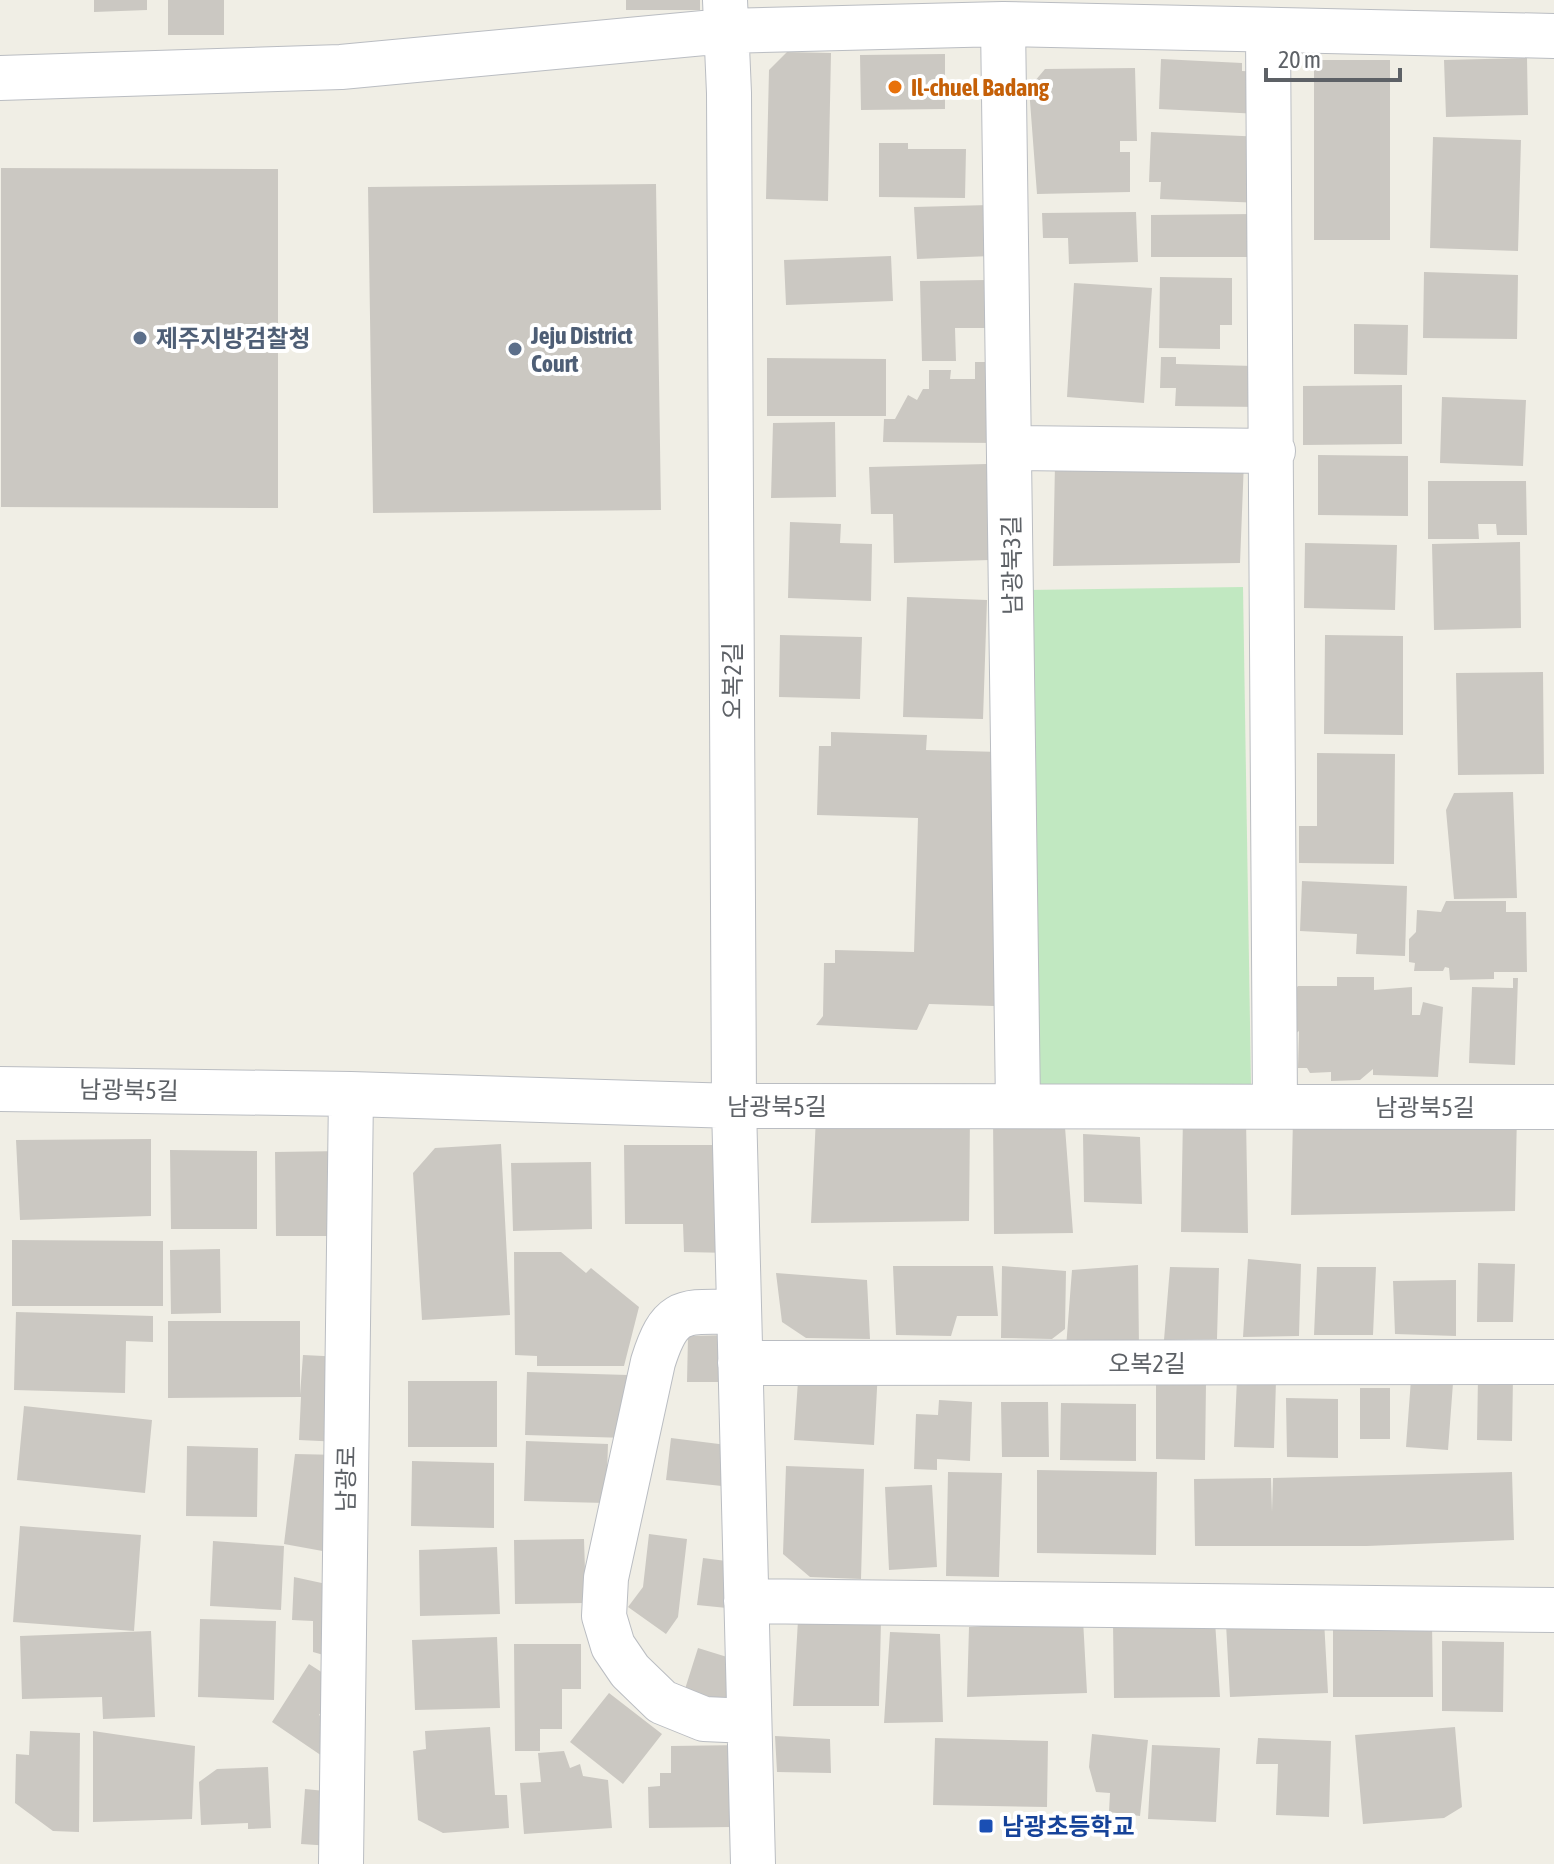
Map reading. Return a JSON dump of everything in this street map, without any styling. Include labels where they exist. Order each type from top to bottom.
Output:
[{"type":"street","points":[[0,78],[341,67],[725,15],[1268,32],[1554,36]]},
{"type":"street","name":"오복2길","points":[[725,15],[729,93],[734,1106],[753,1864]]},
{"type":"street","name":"남광북3길","points":[[1003,24],[1018,1106]]},
{"type":"street","points":[[1268,32],[1275,1106]]},
{"type":"street","points":[[1011,448],[1273,451]]},
{"type":"street","name":"남광북5길","points":[[0,1089],[351,1094],[734,1106],[1554,1107]]},
{"type":"street","name":"남광로","points":[[341,1864],[351,1094]]},
{"type":"street","points":[[739,1312],[687,1312],[664,1328],[653,1362],[606,1578],[604,1616],[613,1646],[630,1671],[662,1702],[704,1719],[749,1721]]},
{"type":"street","name":"오복2길","points":[[740,1363],[1554,1362]]},
{"type":"street","points":[[746,1601],[1554,1610]]},
{"type":"green space","points":[[1243,587],[1251,1086],[1034,1089],[1026,590]]},
{"type":"building","points":[[94,0],[147,0],[147,10],[94,12]]},
{"type":"building","points":[[168,0],[224,0],[224,35],[168,35]]},
{"type":"building","points":[[626,0],[700,0],[700,10],[626,10]]},
{"type":"building","points":[[787,52],[831,53],[828,201],[766,199],[769,70]]},
{"type":"building","points":[[945,54],[945,109],[861,110],[860,55]]},
{"type":"building","points":[[1527,58],[1528,115],[1446,117],[1444,60]]},
{"type":"building","points":[[1161,59],[1242,63],[1242,71],[1262,72],[1260,114],[1159,109]]},
{"type":"building","points":[[1314,60],[1390,60],[1390,240],[1314,240]]},
{"type":"building","points":[[1135,68],[1137,141],[1120,141],[1120,152],[1130,152],[1130,192],[1037,194],[1029,88],[1045,69]]},
{"type":"building","points":[[1151,132],[1265,137],[1263,203],[1160,199],[1161,182],[1149,182]]},
{"type":"building","points":[[1433,137],[1521,140],[1518,251],[1430,248]]},
{"type":"building","points":[[879,143],[908,143],[908,149],[966,149],[965,198],[879,197]]},
{"type":"building","name":"제주지방검찰청","points":[[1,168],[278,169],[278,508],[1,507]]},
{"type":"building","name":"Jeju District Court","points":[[656,184],[661,510],[373,513],[368,187]]},
{"type":"building","points":[[989,205],[991,256],[917,259],[914,207]]},
{"type":"building","points":[[1136,212],[1138,262],[1069,264],[1068,238],[1043,238],[1042,213]]},
{"type":"building","points":[[1255,214],[1255,257],[1151,257],[1151,215]]},
{"type":"building","points":[[891,256],[893,301],[786,305],[784,260]]},
{"type":"building","points":[[1424,272],[1518,275],[1517,339],[1423,338]]},
{"type":"building","points":[[1160,277],[1232,278],[1232,325],[1220,325],[1220,349],[1159,348]]},
{"type":"building","points":[[988,280],[988,328],[955,328],[956,361],[922,361],[920,281]]},
{"type":"building","points":[[1074,283],[1152,288],[1144,403],[1067,397]]},
{"type":"building","points":[[1354,324],[1408,325],[1407,375],[1354,374]]},
{"type":"building","points":[[1161,357],[1176,357],[1176,364],[1254,366],[1260,407],[1175,406],[1176,388],[1160,388]]},
{"type":"building","points":[[767,358],[886,359],[886,416],[767,416]]},
{"type":"building","points":[[975,362],[997,362],[997,443],[883,442],[884,419],[895,419],[908,395],[917,400],[923,389],[929,389],[929,370],[951,370],[950,379],[975,379]]},
{"type":"building","points":[[1402,385],[1402,444],[1303,445],[1303,386]]},
{"type":"building","points":[[1442,397],[1526,400],[1523,466],[1440,463]]},
{"type":"building","points":[[835,422],[836,497],[771,498],[773,423]]},
{"type":"building","points":[[1318,455],[1408,456],[1408,516],[1318,515]]},
{"type":"building","points":[[1244,461],[1240,563],[1053,566],[1055,464]]},
{"type":"building","points":[[987,464],[990,560],[894,563],[893,514],[871,514],[869,467]]},
{"type":"building","points":[[1428,481],[1526,481],[1527,535],[1497,535],[1496,524],[1478,524],[1479,539],[1428,539]]},
{"type":"building","points":[[790,522],[841,524],[840,543],[872,544],[871,601],[788,598]]},
{"type":"building","points":[[1520,542],[1521,628],[1434,630],[1432,544]]},
{"type":"building","points":[[1305,543],[1397,545],[1395,610],[1304,608]]},
{"type":"building","points":[[907,597],[987,600],[983,719],[903,717]]},
{"type":"building","points":[[780,635],[862,637],[860,699],[779,697]]},
{"type":"building","points":[[1325,635],[1403,636],[1403,735],[1324,734]]},
{"type":"building","points":[[1543,672],[1544,774],[1458,775],[1456,673]]},
{"type":"building","points":[[831,732],[927,735],[926,750],[1000,752],[994,1006],[929,1004],[917,1030],[816,1025],[823,1016],[824,963],[835,963],[835,950],[914,952],[918,818],[817,815],[819,746],[831,746]]},
{"type":"building","points":[[1317,753],[1395,754],[1394,864],[1299,863],[1299,826],[1317,826]]},
{"type":"building","points":[[1513,792],[1517,898],[1454,899],[1446,810],[1454,793]]},
{"type":"building","points":[[1302,881],[1407,886],[1405,956],[1356,954],[1357,934],[1300,931]]},
{"type":"building","points":[[1446,901],[1506,901],[1506,912],[1526,912],[1527,972],[1494,972],[1494,979],[1450,980],[1449,968],[1445,967],[1443,971],[1414,971],[1415,963],[1409,962],[1409,939],[1416,932],[1417,910],[1441,912]]},
{"type":"building","points":[[1337,977],[1374,977],[1374,990],[1412,987],[1412,1015],[1420,1015],[1423,1002],[1443,1007],[1438,1077],[1373,1075],[1373,1069],[1360,1080],[1331,1081],[1331,1072],[1310,1073],[1307,1068],[1298,1068],[1299,1031],[1288,1039],[1291,993],[1298,986],[1337,986]]},
{"type":"building","points":[[1513,978],[1518,978],[1515,1065],[1469,1063],[1472,987],[1513,988]]},
{"type":"building","points":[[1517,1113],[1515,1211],[1291,1215],[1293,1117]]},
{"type":"building","points":[[970,1114],[969,1221],[811,1223],[816,1117]]},
{"type":"building","points":[[1064,1114],[1073,1233],[994,1234],[993,1118]]},
{"type":"building","points":[[1183,1116],[1246,1119],[1248,1233],[1181,1232]]},
{"type":"building","points":[[1083,1134],[1140,1137],[1142,1204],[1084,1202]]},
{"type":"building","points":[[151,1139],[151,1216],[20,1220],[16,1140]]},
{"type":"building","points":[[501,1144],[510,1315],[422,1320],[413,1173],[435,1148]]},
{"type":"building","points":[[624,1145],[731,1145],[731,1253],[684,1252],[683,1224],[625,1224]]},
{"type":"building","points":[[170,1150],[257,1151],[257,1229],[171,1229]]},
{"type":"building","points":[[344,1151],[345,1236],[276,1236],[275,1152]]},
{"type":"building","points":[[591,1162],[592,1229],[513,1231],[511,1163]]},
{"type":"building","points":[[12,1240],[163,1241],[163,1306],[12,1306]]},
{"type":"building","points":[[220,1249],[221,1313],[171,1314],[170,1250]]},
{"type":"building","points":[[514,1252],[561,1252],[586,1273],[591,1268],[639,1307],[624,1366],[537,1366],[537,1356],[515,1355]]},
{"type":"building","points":[[1248,1259],[1301,1264],[1299,1336],[1243,1337]]},
{"type":"building","points":[[1478,1263],[1515,1264],[1513,1322],[1477,1322]]},
{"type":"building","points":[[1138,1265],[1139,1347],[1066,1348],[1072,1270]]},
{"type":"building","points":[[893,1266],[993,1266],[998,1316],[957,1316],[951,1336],[896,1335]]},
{"type":"building","points":[[1002,1266],[1066,1271],[1065,1329],[1052,1339],[1001,1338]]},
{"type":"building","points":[[1170,1267],[1219,1268],[1217,1339],[1164,1340]]},
{"type":"building","points":[[1317,1267],[1376,1267],[1373,1335],[1314,1335]]},
{"type":"building","points":[[776,1273],[867,1280],[870,1339],[806,1338],[782,1322]]},
{"type":"building","points":[[1456,1280],[1456,1336],[1395,1334],[1393,1281]]},
{"type":"building","points":[[16,1312],[153,1316],[153,1342],[126,1341],[125,1393],[14,1390]]},
{"type":"building","points":[[168,1321],[300,1321],[300,1395],[303,1355],[344,1357],[341,1442],[299,1440],[301,1397],[168,1398]]},
{"type":"building","points":[[732,1335],[733,1382],[687,1382],[688,1336]]},
{"type":"building","points":[[799,1366],[878,1370],[874,1445],[794,1440]]},
{"type":"building","points":[[527,1372],[628,1375],[627,1438],[525,1435]]},
{"type":"building","points":[[1478,1376],[1513,1376],[1512,1441],[1477,1440]]},
{"type":"building","points":[[1237,1378],[1276,1380],[1274,1448],[1234,1447]]},
{"type":"building","points":[[1411,1379],[1453,1383],[1448,1450],[1406,1447]]},
{"type":"building","points":[[408,1381],[497,1381],[497,1447],[408,1447]]},
{"type":"building","points":[[1156,1383],[1206,1383],[1205,1460],[1156,1459]]},
{"type":"building","points":[[1360,1388],[1390,1388],[1390,1439],[1360,1439]]},
{"type":"building","points":[[1286,1398],[1338,1399],[1338,1458],[1287,1457]]},
{"type":"building","points":[[939,1400],[972,1402],[970,1461],[937,1459],[937,1470],[914,1469],[916,1414],[938,1415]]},
{"type":"building","points":[[1001,1402],[1048,1402],[1049,1457],[1002,1457]]},
{"type":"building","points":[[1061,1403],[1136,1404],[1136,1461],[1060,1460]]},
{"type":"building","points":[[24,1406],[152,1420],[145,1493],[17,1480]]},
{"type":"building","points":[[671,1438],[727,1445],[722,1486],[666,1480]]},
{"type":"building","points":[[526,1441],[608,1444],[606,1503],[524,1501]]},
{"type":"building","points":[[187,1446],[258,1448],[257,1517],[186,1516]]},
{"type":"building","points":[[295,1454],[341,1455],[339,1554],[284,1544]]},
{"type":"building","points":[[412,1461],[494,1463],[494,1528],[411,1526]]},
{"type":"building","points":[[786,1466],[864,1469],[861,1579],[810,1577],[783,1554]]},
{"type":"building","points":[[1037,1470],[1157,1472],[1156,1555],[1037,1553]]},
{"type":"building","points":[[948,1472],[1002,1473],[999,1577],[946,1576]]},
{"type":"building","points":[[1512,1472],[1514,1540],[1367,1546],[1195,1546],[1194,1479],[1271,1478],[1272,1512],[1273,1478]]},
{"type":"building","points":[[932,1485],[937,1567],[889,1570],[885,1487]]},
{"type":"building","points":[[20,1526],[141,1535],[134,1631],[13,1622]]},
{"type":"building","points":[[649,1534],[687,1539],[678,1617],[666,1634],[628,1607],[643,1587]]},
{"type":"building","points":[[584,1539],[586,1603],[515,1604],[514,1540]]},
{"type":"building","points":[[213,1541],[284,1546],[281,1610],[210,1606]]},
{"type":"building","points":[[497,1547],[500,1614],[420,1616],[419,1550]]},
{"type":"building","points":[[703,1558],[742,1563],[737,1609],[697,1605]]},
{"type":"building","points":[[294,1577],[331,1585],[334,1658],[313,1652],[313,1621],[292,1620]]},
{"type":"building","points":[[200,1619],[276,1621],[274,1700],[198,1697]]},
{"type":"building","points":[[1083,1619],[1087,1693],[967,1697],[969,1627]]},
{"type":"building","points":[[798,1620],[881,1621],[879,1706],[793,1706]]},
{"type":"building","points":[[1324,1620],[1328,1693],[1230,1697],[1226,1624]]},
{"type":"building","points":[[1215,1621],[1220,1697],[1114,1698],[1113,1623]]},
{"type":"building","points":[[1333,1621],[1432,1621],[1433,1697],[1333,1697]]},
{"type":"building","points":[[151,1631],[155,1717],[103,1719],[102,1697],[22,1699],[20,1636]]},
{"type":"building","points":[[890,1632],[940,1634],[943,1722],[884,1723]]},
{"type":"building","points":[[497,1637],[500,1708],[415,1710],[412,1640]]},
{"type":"building","points":[[1442,1641],[1504,1642],[1503,1712],[1442,1711]]},
{"type":"building","points":[[514,1644],[581,1644],[581,1689],[562,1689],[562,1729],[540,1729],[540,1751],[515,1751]]},
{"type":"building","points":[[698,1648],[740,1661],[746,1670],[723,1701],[685,1689]]},
{"type":"building","points":[[309,1664],[340,1684],[319,1715],[343,1731],[325,1758],[272,1722]]},
{"type":"building","points":[[609,1693],[662,1734],[623,1784],[570,1742]]},
{"type":"building","points":[[490,1727],[495,1795],[507,1795],[509,1828],[443,1833],[418,1820],[413,1751],[426,1749],[425,1731]]},
{"type":"building","points":[[1455,1727],[1462,1807],[1444,1818],[1363,1824],[1355,1735]]},
{"type":"building","points":[[30,1731],[80,1733],[79,1832],[53,1831],[15,1803],[16,1754],[29,1755]]},
{"type":"building","points":[[93,1731],[195,1746],[192,1819],[93,1822]]},
{"type":"building","points":[[1092,1734],[1148,1740],[1140,1816],[1109,1812],[1110,1793],[1096,1792],[1089,1767]]},
{"type":"building","points":[[775,1736],[830,1739],[831,1773],[777,1772]]},
{"type":"building","points":[[935,1738],[1048,1741],[1047,1807],[933,1805]]},
{"type":"building","points":[[1258,1738],[1331,1741],[1329,1817],[1276,1815],[1278,1764],[1256,1764]]},
{"type":"building","points":[[744,1745],[732,1827],[649,1828],[648,1787],[660,1786],[660,1773],[671,1773],[671,1746]]},
{"type":"building","points":[[1152,1745],[1220,1748],[1216,1822],[1148,1819]]},
{"type":"building","points":[[564,1751],[570,1768],[580,1764],[583,1776],[608,1780],[612,1828],[524,1834],[520,1783],[541,1782],[538,1753]]},
{"type":"building","points":[[268,1767],[271,1828],[248,1829],[248,1823],[201,1825],[199,1782],[217,1769]]},
{"type":"building","points":[[305,1789],[335,1792],[332,1846],[301,1844]]},
{"type":"place","name":"Il-chuel Badang","points":[[895,87]]},
{"type":"place","name":"제주지방검찰청","points":[[140,338]]},
{"type":"place","name":"Jeju District Court","points":[[515,349]]},
{"type":"place","name":"남광초등학교","points":[[986,1826]]}]
